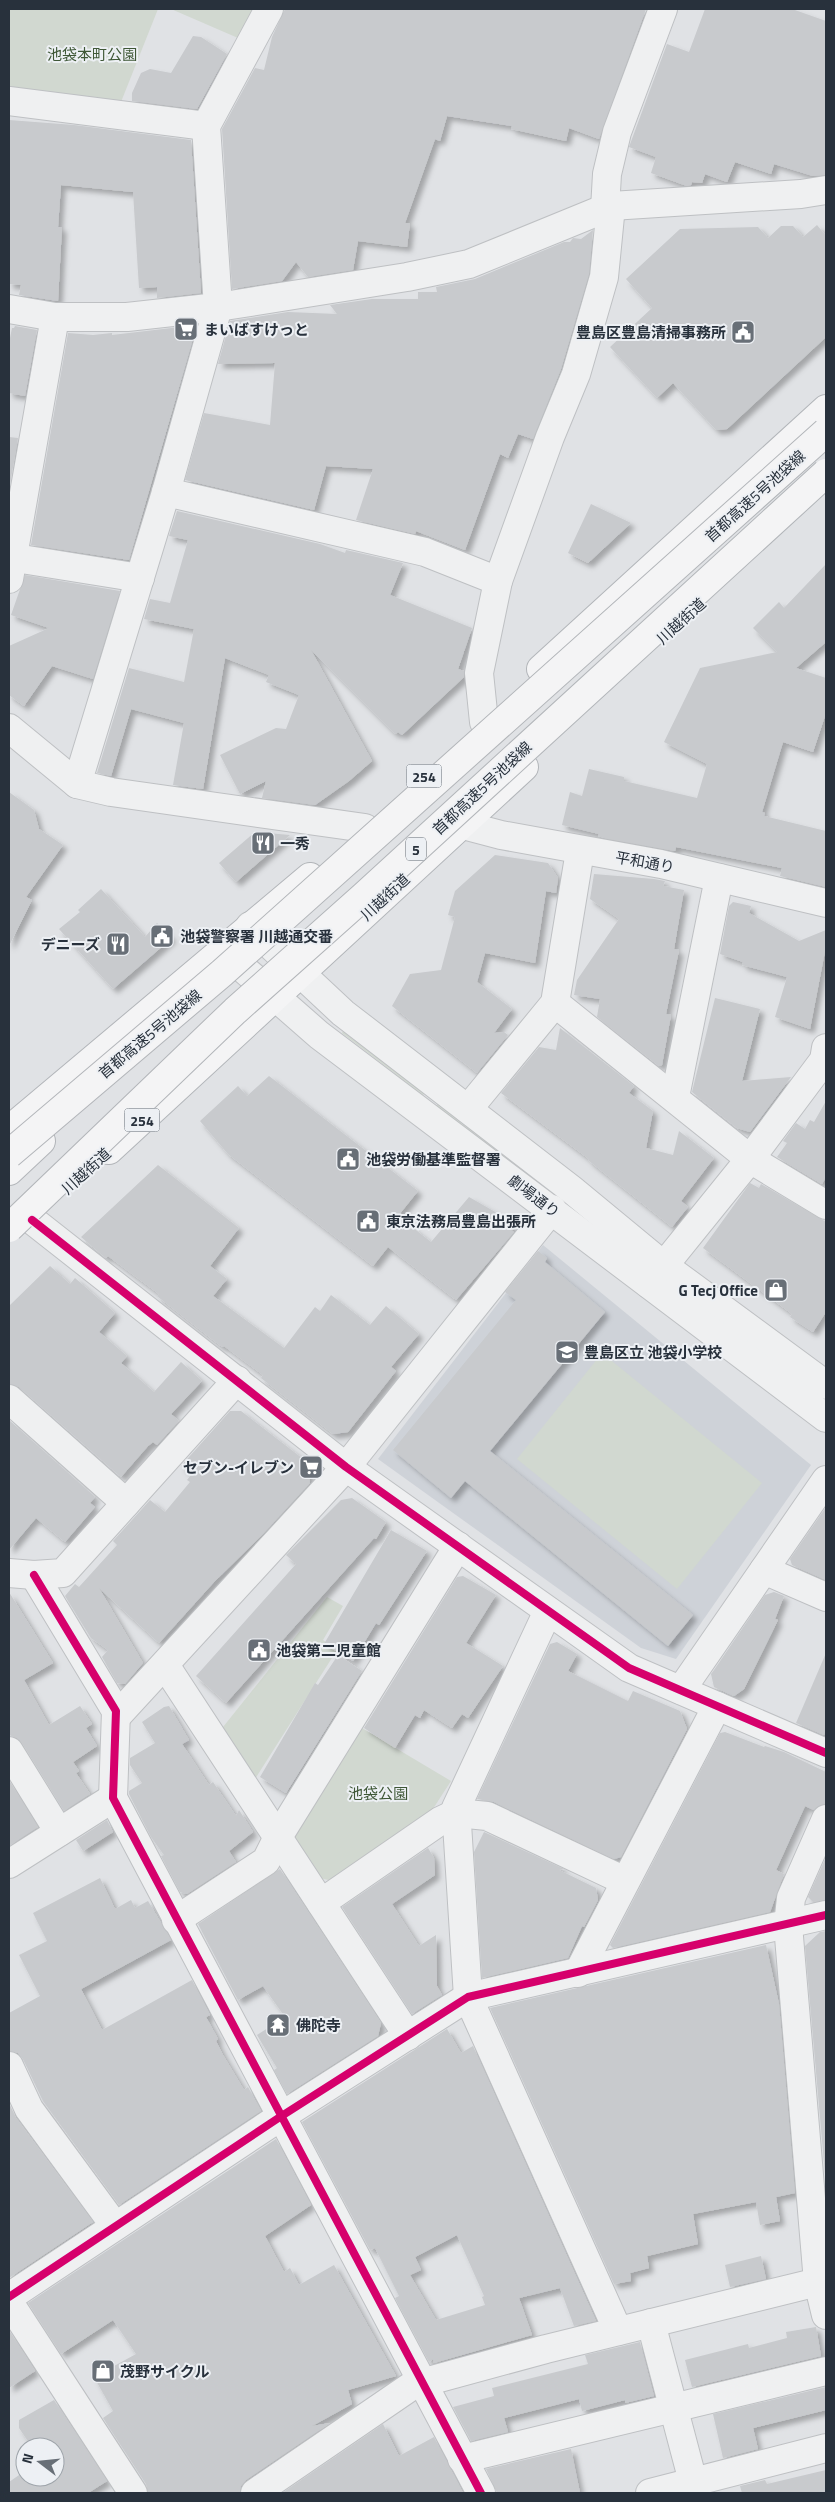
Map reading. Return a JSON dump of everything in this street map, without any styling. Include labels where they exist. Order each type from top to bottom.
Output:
[{"type":"highway","name":"254","points":[[9,1130],[222,962],[250,926],[296,890],[484,722],[826,409]]},
{"type":"highway","name":"首都高速5号池袋線","points":[[9,1154],[222,962],[826,432]]},
{"type":"highway","name":"首都高速5号池袋線","points":[[16,1220],[235,1011],[364,896],[826,473]]},
{"type":"highway","name":"川越街道","points":[[9,1242],[16,1220],[275,998],[463,825],[676,624],[826,490]]},
{"type":"highway","points":[[9,1171],[222,962]]},
{"type":"street","points":[[78,784],[166,492],[218,307],[206,126],[269,9]]},
{"type":"street","points":[[484,722],[479,673],[498,581],[550,437],[576,374],[604,276],[608,207],[607,174],[617,132],[663,9]]},
{"type":"street","points":[[9,100],[206,126]]},
{"type":"street","points":[[9,309],[55,317],[127,317],[218,307],[407,277],[469,264],[608,207],[800,194],[826,190]]},
{"type":"street","points":[[55,317],[10,565],[140,578]]},
{"type":"street","points":[[166,492],[425,552],[498,581]]},
{"type":"street","points":[[9,728],[78,784],[111,792],[365,828]]},
{"type":"street","name":"平和通り","points":[[463,825],[501,835],[580,851],[661,864],[826,903]]},
{"type":"street","points":[[468,1109],[555,1003],[580,851]]},
{"type":"street","points":[[675,1097],[719,878]]},
{"type":"street","name":"劇場通り","points":[[250,926],[343,1013],[571,1189],[656,1274],[826,1418]]},
{"type":"street","name":"劇場通り","points":[[222,962],[275,998],[319,1035],[552,1209],[656,1274],[826,1385]]},
{"type":"street","points":[[555,1003],[675,1097],[750,1159],[826,1205]]},
{"type":"street","points":[[656,1274],[750,1159],[824,1060],[826,1048]]},
{"type":"street","points":[[116,1718],[346,1467],[552,1209]]},
{"type":"street","points":[[16,1220],[237,1380],[346,1467],[629,1668],[826,1753]]},
{"type":"street","points":[[21,1574],[63,1573],[237,1380]]},
{"type":"street","points":[[11,1404],[126,1503]]},
{"type":"street","points":[[681,1690],[826,1480]]},
{"type":"street","points":[[176,1920],[266,1861],[278,1837],[458,1546]]},
{"type":"street","points":[[764,1570],[826,1597]]},
{"type":"street","points":[[21,1574],[116,1711],[113,1798],[480,2493]]},
{"type":"street","points":[[548,1611],[456,1808],[468,1997],[618,2331]]},
{"type":"street","points":[[165,1664],[408,2036]]},
{"type":"street","points":[[578,1973],[717,1706]]},
{"type":"street","points":[[9,1751],[59,1832]]},
{"type":"street","points":[[9,1864],[113,1798]]},
{"type":"street","points":[[321,1903],[440,1821],[457,1813],[487,1816],[626,1881]]},
{"type":"street","points":[[826,1819],[791,1898],[788,1924],[826,2315]]},
{"type":"street","points":[[9,2297],[280,2117],[468,1997],[826,1915]]},
{"type":"street","points":[[9,2066],[29,2109],[115,2226]]},
{"type":"street","points":[[255,2493],[410,2387],[618,2331],[822,2281]]},
{"type":"street","points":[[9,2302],[133,2493]]},
{"type":"street","points":[[650,2323],[695,2487]]},
{"type":"street","points":[[462,2460],[826,2371]]},
{"type":"street","points":[[650,2493],[695,2487],[826,2448]]},
{"type":"shaded area","name":"豊島区立 池袋小学校","points":[[543,1245],[811,1465],[676,1659],[641,1648],[378,1459]]},
{"type":"green space","name":"池袋本町公園","points":[[9,9],[158,9],[121,102],[9,89]]},
{"type":"green space","points":[[171,9],[254,9],[238,38]]},
{"type":"green space","points":[[344,1029],[427,1091],[423,1095],[342,1033]]},
{"type":"green space","points":[[441,1101],[628,1242],[623,1251],[436,1106]]},
{"type":"green space","points":[[602,1353],[762,1483],[677,1589],[517,1459]]},
{"type":"green space","points":[[327,1597],[343,1606],[323,1640],[337,1650],[255,1779],[223,1727]]},
{"type":"green space","name":"池袋公園","points":[[362,1728],[451,1781],[429,1815],[333,1881],[315,1877],[292,1838]]},
{"type":"building","points":[[285,9],[646,9],[599,139],[569,128],[566,141],[511,129],[512,126],[447,116],[440,141],[435,139],[405,223],[410,223],[407,247],[358,241],[353,270],[308,277],[296,262],[282,281],[232,289],[222,129],[255,68],[264,70],[272,37]]},
{"type":"building","points":[[705,9],[792,9],[826,21],[826,175],[813,176],[774,164],[771,174],[735,162],[727,182],[705,174],[702,183],[692,182],[691,185],[687,186],[651,173],[656,157],[629,147],[667,44],[689,52]]},
{"type":"building","points":[[193,36],[201,37],[227,54],[197,109],[132,101],[132,93],[141,73],[150,69],[171,73]]},
{"type":"building","points":[[9,120],[74,125],[191,140],[201,293],[157,298],[157,287],[139,288],[133,192],[61,185],[58,227],[62,227],[58,301],[19,295],[21,285],[9,284]]},
{"type":"building","points":[[817,225],[826,236],[826,337],[727,429],[716,430],[673,383],[657,398],[610,347],[652,308],[626,279],[680,229],[758,227],[768,238],[781,226],[793,226],[803,237]]},
{"type":"building","points":[[593,230],[589,274],[561,369],[533,439],[518,434],[508,458],[500,454],[465,550],[416,531],[415,534],[356,520],[373,469],[326,466],[314,510],[185,480],[204,413],[270,425],[275,363],[218,364],[230,321],[288,312],[337,314],[330,305],[372,299],[418,299],[418,292],[437,292],[436,287],[475,279],[564,242],[570,242],[573,238],[581,239]]},
{"type":"building","points":[[197,325],[129,560],[31,545],[68,333],[93,335],[112,333],[112,335]]},
{"type":"building","points":[[15,326],[37,330],[25,396],[9,393],[9,343],[12,328]]},
{"type":"building","points":[[9,437],[18,438],[9,490]]},
{"type":"building","points":[[591,504],[631,523],[588,563],[568,553]]},
{"type":"building","points":[[177,511],[320,544],[345,553],[346,550],[403,563],[390,595],[472,628],[458,669],[464,671],[464,677],[402,735],[398,732],[395,734],[311,650],[372,761],[349,781],[315,805],[262,798],[266,781],[240,794],[220,755],[276,728],[286,729],[299,695],[266,682],[269,675],[225,658],[203,789],[173,785],[184,723],[131,709],[111,776],[97,773],[129,668],[184,682],[194,629],[144,619],[150,599],[170,603],[188,540],[169,536]]},
{"type":"building","points":[[826,564],[826,642],[796,668],[826,678],[826,713],[813,752],[783,742],[762,812],[765,813],[764,816],[826,831],[826,887],[780,876],[782,868],[676,847],[675,851],[608,839],[598,836],[599,834],[562,825],[570,792],[582,796],[589,769],[624,777],[624,781],[697,798],[707,764],[664,742],[700,668],[777,652],[753,628],[779,602],[784,608]]},
{"type":"building","points":[[25,575],[120,591],[93,679],[52,666],[24,706],[9,695],[9,646],[49,628],[11,615]]},
{"type":"building","points":[[9,792],[34,810],[39,829],[63,845],[26,897],[32,900],[9,946]]},
{"type":"building","points":[[255,832],[290,835],[236,882],[219,863]]},
{"type":"building","points":[[495,855],[548,863],[558,878],[556,893],[546,891],[535,963],[485,953],[477,982],[512,1009],[494,1033],[504,1032],[508,1035],[477,1073],[392,1006],[410,974],[441,970],[455,917],[448,915],[455,891]]},
{"type":"building","points":[[594,874],[654,879],[665,881],[663,886],[684,890],[674,949],[679,950],[666,1014],[671,1015],[662,1065],[659,1066],[597,1017],[600,999],[574,995],[577,980],[619,919],[590,899]]},
{"type":"building","points":[[101,889],[145,937],[157,923],[172,938],[113,989],[59,929],[80,912],[78,910]]},
{"type":"building","points":[[733,902],[751,906],[749,913],[799,941],[826,930],[826,946],[810,1029],[775,1017],[787,977],[742,965],[743,962],[720,954],[729,906]]},
{"type":"building","points":[[715,998],[760,1009],[742,1081],[791,1077],[750,1132],[737,1128],[692,1092]]},
{"type":"building","points":[[560,1028],[634,1086],[629,1093],[653,1111],[646,1148],[673,1155],[679,1131],[714,1158],[681,1201],[688,1207],[672,1227],[589,1159],[501,1093],[539,1047],[556,1050]]},
{"type":"building","points":[[269,1076],[418,1191],[398,1216],[431,1242],[469,1197],[504,1217],[514,1228],[511,1230],[514,1232],[456,1300],[388,1247],[373,1266],[228,1154],[200,1121],[238,1086],[247,1096]]},
{"type":"building","points":[[826,1101],[826,1177],[822,1184],[777,1157],[787,1143],[783,1141],[796,1123],[805,1129],[810,1120],[814,1122]]},
{"type":"building","points":[[158,1165],[239,1228],[210,1266],[227,1279],[213,1296],[284,1348],[315,1307],[320,1311],[331,1295],[370,1325],[386,1306],[419,1334],[391,1367],[396,1371],[348,1432],[333,1434],[261,1378],[263,1375],[224,1346],[222,1347],[157,1296],[159,1294],[108,1256],[106,1258],[81,1237]]},
{"type":"building","points":[[750,1183],[759,1188],[761,1184],[826,1222],[826,1312],[813,1332],[790,1317],[792,1314],[703,1248]]},
{"type":"building","points":[[538,1251],[547,1258],[545,1262],[605,1312],[490,1451],[693,1615],[668,1646],[465,1481],[451,1498],[393,1450],[516,1300],[505,1292]]},
{"type":"building","points":[[50,1266],[70,1284],[75,1278],[115,1313],[99,1332],[127,1356],[121,1363],[154,1392],[181,1362],[202,1381],[171,1414],[179,1421],[157,1445],[153,1442],[148,1446],[121,1477],[19,1387],[9,1384],[9,1306]]},
{"type":"building","points":[[230,1411],[241,1411],[307,1462],[310,1483],[263,1534],[214,1582],[159,1643],[99,1588],[143,1663],[125,1684],[117,1683],[102,1657],[108,1650],[91,1638],[65,1596],[75,1584],[79,1587],[117,1545],[113,1541],[150,1500],[165,1512],[190,1482],[187,1480],[191,1475],[181,1466]]},
{"type":"building","points":[[9,1420],[95,1497],[90,1503],[95,1507],[65,1542],[36,1518],[9,1550]]},
{"type":"building","points":[[352,1498],[386,1522],[376,1539],[374,1538],[226,1703],[196,1676],[296,1564],[286,1555],[341,1500]]},
{"type":"building","points":[[826,1507],[826,1580],[792,1565],[790,1559]]},
{"type":"building","points":[[391,1530],[427,1551],[379,1625],[376,1623],[353,1661],[324,1644]]},
{"type":"building","points":[[463,1576],[496,1595],[466,1643],[503,1666],[468,1718],[462,1714],[452,1728],[424,1710],[420,1718],[415,1715],[395,1748],[364,1728],[457,1577]]},
{"type":"building","points":[[9,1592],[53,1663],[24,1680],[49,1725],[80,1706],[92,1724],[86,1728],[97,1746],[73,1762],[79,1771],[76,1773],[90,1794],[64,1811],[22,1743],[17,1738],[9,1735]]},
{"type":"building","points":[[774,1592],[784,1596],[775,1619],[778,1620],[744,1689],[734,1696],[714,1687],[711,1674],[765,1595]]},
{"type":"building","points":[[557,1642],[577,1654],[568,1671],[628,1701],[633,1691],[680,1711],[687,1729],[621,1857],[614,1859],[494,1802],[477,1799],[550,1644]]},
{"type":"building","points":[[826,1653],[826,1730],[824,1735],[796,1723]]},
{"type":"building","points":[[338,1655],[362,1671],[286,1793],[260,1777],[315,1683],[318,1685]]},
{"type":"building","points":[[169,1706],[189,1740],[182,1744],[209,1785],[213,1782],[236,1816],[239,1810],[253,1832],[229,1851],[236,1862],[187,1894],[180,1892],[161,1856],[164,1855],[151,1837],[129,1794],[129,1791],[142,1783],[130,1765],[130,1758],[155,1743],[142,1722],[164,1707]]},
{"type":"building","points":[[725,1732],[764,1747],[784,1752],[826,1772],[826,1804],[814,1810],[805,1806],[776,1870],[784,1874],[770,1912],[613,1948],[610,1945],[720,1733]]},
{"type":"building","points":[[9,1780],[38,1827],[9,1846]]},
{"type":"building","points":[[107,1820],[113,1832],[83,1851],[76,1840]]},
{"type":"building","points":[[484,1832],[564,1869],[559,1870],[596,1888],[598,1900],[584,1927],[582,1926],[568,1958],[482,1978],[474,1852]]},
{"type":"building","points":[[428,1848],[434,1858],[435,1875],[392,1904],[419,1946],[436,1935],[437,1986],[442,1995],[412,2014],[342,1907]]},
{"type":"building","points":[[826,1857],[826,1900],[813,1902],[808,1897]]},
{"type":"building","points":[[280,1869],[381,2023],[378,2036],[287,2094],[274,2070],[277,2068],[257,2035],[285,2017],[263,1986],[238,2000],[198,1924]]},
{"type":"building","points":[[100,1878],[115,1909],[131,1900],[135,1908],[148,1901],[171,1940],[81,1989],[102,2030],[192,1980],[210,2015],[206,2017],[218,2039],[216,2041],[223,2055],[244,2090],[248,2087],[261,2111],[119,2205],[43,2101],[23,2059],[18,2053],[9,2051],[9,2013],[40,1996],[19,1955],[47,1941],[33,1913]]},
{"type":"building","points":[[826,1931],[826,2186],[805,1946],[820,1932]]},
{"type":"building","points":[[766,1945],[779,2004],[795,2193],[776,2197],[780,2221],[760,2225],[756,2202],[693,2214],[698,2244],[647,2256],[649,2268],[630,2273],[631,2281],[614,2284],[490,2008]]},
{"type":"building","points":[[447,2029],[461,2053],[473,2046],[596,2321],[574,2326],[560,2288],[519,2298],[532,2335],[434,2363],[433,2359],[429,2362],[395,2298],[399,2296],[375,2248],[370,2250],[302,2122]],"holes":[[[457,2235],[484,2296],[482,2297],[485,2305],[436,2320],[410,2275],[421,2270],[415,2257]]]},
{"type":"building","points":[[9,2103],[16,2118],[93,2222],[9,2278]]},
{"type":"building","points":[[276,2139],[311,2205],[265,2236],[284,2272],[290,2268],[299,2285],[334,2265],[396,2376],[348,2390],[352,2404],[312,2426],[330,2423],[246,2480],[241,2486],[240,2493],[148,2493],[146,2484],[103,2418],[113,2411],[94,2377],[136,2354],[113,2320],[61,2354],[28,2303]]},
{"type":"building","points":[[761,2256],[766,2279],[730,2287],[725,2265]]},
{"type":"building","points":[[816,2327],[821,2356],[692,2387],[685,2360],[748,2344],[749,2348],[787,2338],[786,2332]]},
{"type":"building","points":[[9,2330],[35,2371],[9,2388]]},
{"type":"building","points":[[640,2342],[654,2396],[625,2403],[625,2400],[582,2411],[579,2399],[504,2418],[508,2432],[471,2441],[453,2407],[494,2396],[492,2388],[588,2364],[585,2355]]},
{"type":"building","points":[[826,2387],[826,2410],[753,2428],[758,2449],[723,2458],[713,2414]]},
{"type":"building","points":[[54,2400],[107,2481],[88,2493],[9,2493],[9,2482],[15,2478],[15,2487],[65,2487],[65,2437],[25,2437],[19,2428],[19,2420]]},
{"type":"building","points":[[383,2424],[399,2456],[434,2437],[463,2493],[282,2493]]},
{"type":"building","points":[[571,2449],[580,2493],[497,2493],[486,2469]]},
{"type":"building","points":[[826,2470],[826,2493],[742,2493],[740,2486],[765,2480],[767,2484]]},
{"type":"cycle path","points":[[32,1220],[346,1467],[629,1668],[826,1753]]},
{"type":"cycle path","points":[[34,1575],[116,1711],[113,1798],[481,2493]]},
{"type":"cycle path","points":[[9,2297],[280,2117],[468,1997],[826,1915]]},
{"type":"place","name":"まいばすけっと","points":[[186,329]]},
{"type":"place","name":"豊島区豊島清掃事務所","points":[[743,332]]},
{"type":"place","name":"一秀","points":[[263,843]]},
{"type":"place","name":"池袋警察署 川越通交番","points":[[162,936]]},
{"type":"place","name":"デニーズ","points":[[118,944]]},
{"type":"place","name":"池袋労働基準監督署","points":[[348,1159]]},
{"type":"place","name":"東京法務局豊島出張所","points":[[368,1221]]},
{"type":"place","name":"G Tecj Office","points":[[776,1290]]},
{"type":"place","name":"豊島区立 池袋小学校","points":[[567,1352]]},
{"type":"place","name":"セブン-イレブン","points":[[311,1467]]},
{"type":"place","name":"池袋第二児童館","points":[[259,1650]]},
{"type":"place","name":"佛陀寺","points":[[278,2025]]},
{"type":"place","name":"茂野サイクル","points":[[103,2371]]}]
